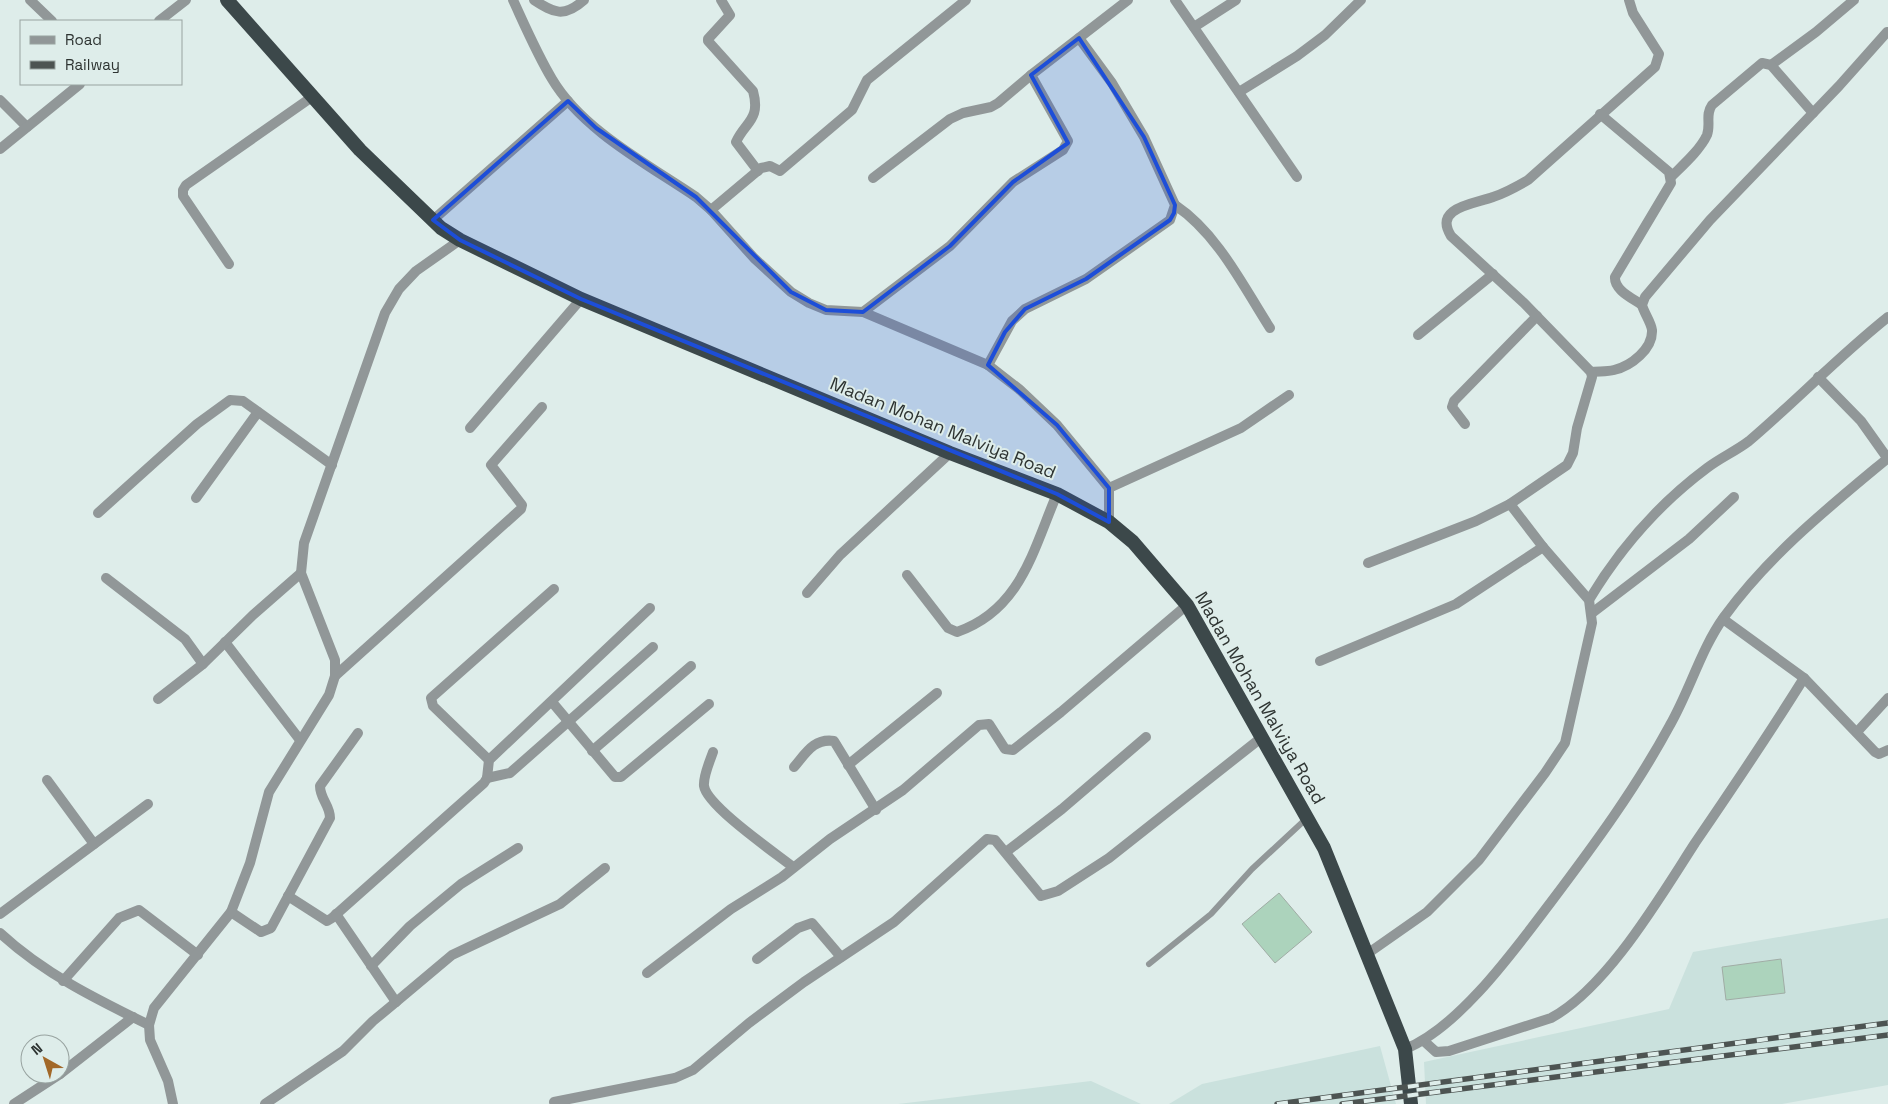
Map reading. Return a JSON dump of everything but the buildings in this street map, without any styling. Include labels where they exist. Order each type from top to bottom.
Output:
[{"type":"highway","name":"Madan Mohan Malviya Road","points":[[227,0],[360,150],[433,220],[460,240],[581,298],[950,453],[1057,494],[1109,522],[1153,563],[1187,605],[1324,848],[1405,1049],[1411,1104]]},
{"type":"street","points":[[30,0],[51,20]]},
{"type":"street","points":[[160,20],[186,0]]},
{"type":"street","points":[[513,0],[552,80],[568,101],[596,128],[696,197],[711,210],[754,258],[791,292],[809,304],[826,310],[863,312],[988,365],[1020,389],[1057,424],[1109,488],[1109,522]]},
{"type":"street","points":[[534,0],[550,11],[559,12],[572,9],[584,0]]},
{"type":"street","points":[[721,0],[730,15],[708,41],[753,91],[755,99],[752,120],[736,142],[758,171]]},
{"type":"street","points":[[711,210],[765,166],[780,171],[818,141],[852,110],[867,80],[966,0]]},
{"type":"street","points":[[873,178],[950,119],[963,113],[990,107],[998,103],[1128,0]]},
{"type":"street","points":[[1175,0],[1297,177]]},
{"type":"street","points":[[1194,27],[1236,0]]},
{"type":"street","points":[[1238,92],[1297,56],[1325,35],[1362,0]]},
{"type":"street","points":[[1368,563],[1476,521],[1510,504],[1551,478],[1567,465],[1573,452],[1592,377],[1591,372],[1537,316],[1451,236],[1446,228],[1447,220],[1453,212],[1462,206],[1507,192],[1528,180],[1655,67],[1658,62],[1658,54],[1633,13],[1629,0]]},
{"type":"street","points":[[1771,65],[1816,32],[1854,0]]},
{"type":"street","points":[[1642,305],[1654,286],[1710,220],[1813,113],[1887,32]]},
{"type":"street","points":[[1079,38],[1112,83],[1144,137],[1175,205],[1193,216],[1210,236],[1270,328]]},
{"type":"street","points":[[1671,178],[1703,142],[1708,132],[1708,111],[1712,104],[1762,63],[1771,65],[1813,113]]},
{"type":"street","points":[[863,312],[950,246],[1013,182],[1066,146],[1068,141],[1031,75]]},
{"type":"street","points":[[0,149],[79,85]]},
{"type":"street","points":[[229,264],[183,196],[183,190],[312,96]]},
{"type":"street","points":[[0,100],[26,127]]},
{"type":"street","points":[[433,220],[568,101]]},
{"type":"street","points":[[1591,372],[1615,370],[1631,363],[1647,348],[1652,337],[1652,328],[1642,305],[1618,288],[1614,282],[1615,277],[1671,183],[1669,172],[1600,114]]},
{"type":"street","points":[[988,365],[1012,321],[1025,310],[1086,279],[1170,220],[1175,205]]},
{"type":"street","points":[[173,1104],[168,1081],[150,1040],[149,1025],[154,1008],[231,912],[242,887],[268,792],[329,695],[336,676],[335,660],[300,573],[304,543],[385,313],[398,289],[416,271],[460,240]]},
{"type":"street","points":[[1418,335],[1493,274]]},
{"type":"street","points":[[470,428],[581,298]]},
{"type":"street","points":[[1465,424],[1452,407],[1454,401],[1537,316]]},
{"type":"street","points":[[1589,600],[1616,557],[1689,482],[1709,466],[1747,442],[1818,377],[1888,317]]},
{"type":"street","points":[[1405,1049],[1425,1042],[1506,962],[1595,843],[1645,770],[1679,710],[1723,619],[1757,576],[1784,546],[1888,458],[1861,421],[1818,377]]},
{"type":"street","points":[[1109,488],[1242,428],[1289,395]]},
{"type":"street","points":[[98,513],[196,424],[230,400],[243,401],[332,465]]},
{"type":"street","points":[[336,676],[521,509],[522,505],[491,465],[542,407]]},
{"type":"street","points":[[196,498],[258,412]]},
{"type":"street","points":[[807,593],[840,555],[950,453]]},
{"type":"street","points":[[907,575],[948,628],[957,632],[968,628],[1004,603],[1019,585],[1057,494]]},
{"type":"street","points":[[1592,613],[1694,534],[1734,497]]},
{"type":"street","points":[[1367,954],[1427,912],[1479,860],[1565,743],[1574,712],[1592,613],[1589,600],[1543,547],[1510,504]]},
{"type":"street","points":[[1320,661],[1456,604],[1543,547]]},
{"type":"street","points":[[158,700],[203,664],[252,614],[300,573]]},
{"type":"street","points":[[106,578],[185,639],[203,664]]},
{"type":"street","points":[[489,760],[433,706],[431,698],[554,589]]},
{"type":"street","points":[[647,973],[731,909],[782,876],[903,790],[979,725],[989,724],[1005,749],[1013,750],[1061,712],[1187,605]]},
{"type":"street","points":[[487,778],[489,760],[650,608]]},
{"type":"street","points":[[1723,619],[1804,678],[1875,752],[1879,754],[1888,750]]},
{"type":"street","points":[[225,642],[300,740]]},
{"type":"street","points":[[288,896],[327,921],[487,778],[510,773],[653,647]]},
{"type":"street","points":[[592,751],[691,666]]},
{"type":"street","points":[[1425,1042],[1436,1052],[1448,1051],[1551,1018],[1589,989],[1614,961],[1667,885],[1804,678]]},
{"type":"street","points":[[848,765],[937,693]]},
{"type":"street","points":[[1857,732],[1888,698]]},
{"type":"street","points":[[552,702],[615,778],[621,777],[709,704]]},
{"type":"street","points":[[231,912],[261,932],[271,928],[330,818],[328,806],[320,796],[320,786],[358,733]]},
{"type":"street","points":[[1006,852],[1062,809],[1146,737]]},
{"type":"street","points":[[554,1102],[675,1078],[689,1072],[749,1023],[841,957],[894,922],[987,839],[995,840],[1033,889],[1041,896],[1058,891],[1109,858],[1261,738]]},
{"type":"street","points":[[794,767],[812,746],[823,739],[834,741],[876,810]]},
{"type":"street","points":[[713,752],[704,784],[706,794],[721,811],[793,867]]},
{"type":"street","points":[[47,780],[94,844]]},
{"type":"street","points":[[0,914],[148,804]]},
{"type":"street","points":[[372,966],[410,926],[461,884],[518,848]]},
{"type":"street","points":[[264,1104],[343,1052],[373,1020],[452,955],[560,904],[605,868]]},
{"type":"street","points":[[63,981],[119,918],[139,910],[198,955]]},
{"type":"street","points":[[336,914],[396,1002]]},
{"type":"street","points":[[757,959],[798,928],[812,923],[841,957]]},
{"type":"street","points":[[0,933],[16,948],[63,981],[149,1025]]},
{"type":"street","points":[[70,1066],[133,1017]]},
{"type":"street","points":[[14,1104],[45,1084]]},
{"type":"lane","points":[[1149,964],[1211,914],[1252,869],[1306,818]]},
{"type":"highlighted area","points":[[1079,38],[1144,137],[1175,205],[1174,213],[1170,220],[1086,279],[1025,309],[1005,332],[988,365],[1057,425],[1109,488],[1109,522],[1057,494],[581,299],[460,240],[433,220],[568,101],[596,128],[696,197],[791,292],[826,310],[863,312],[950,246],[1013,182],[1068,143],[1031,75]]},
{"type":"shaded area","points":[[1888,918],[1888,1085],[1782,1104],[1426,1104],[1424,1062],[1669,1009],[1693,952]]},
{"type":"shaded area","points":[[1380,1046],[1396,1104],[1169,1104],[1202,1084]]},
{"type":"shaded area","points":[[1091,1081],[1141,1104],[898,1104]]},
{"type":"railway","points":[[1277,1104],[1888,1023]]},
{"type":"railway","points":[[1342,1104],[1888,1035]]}]
